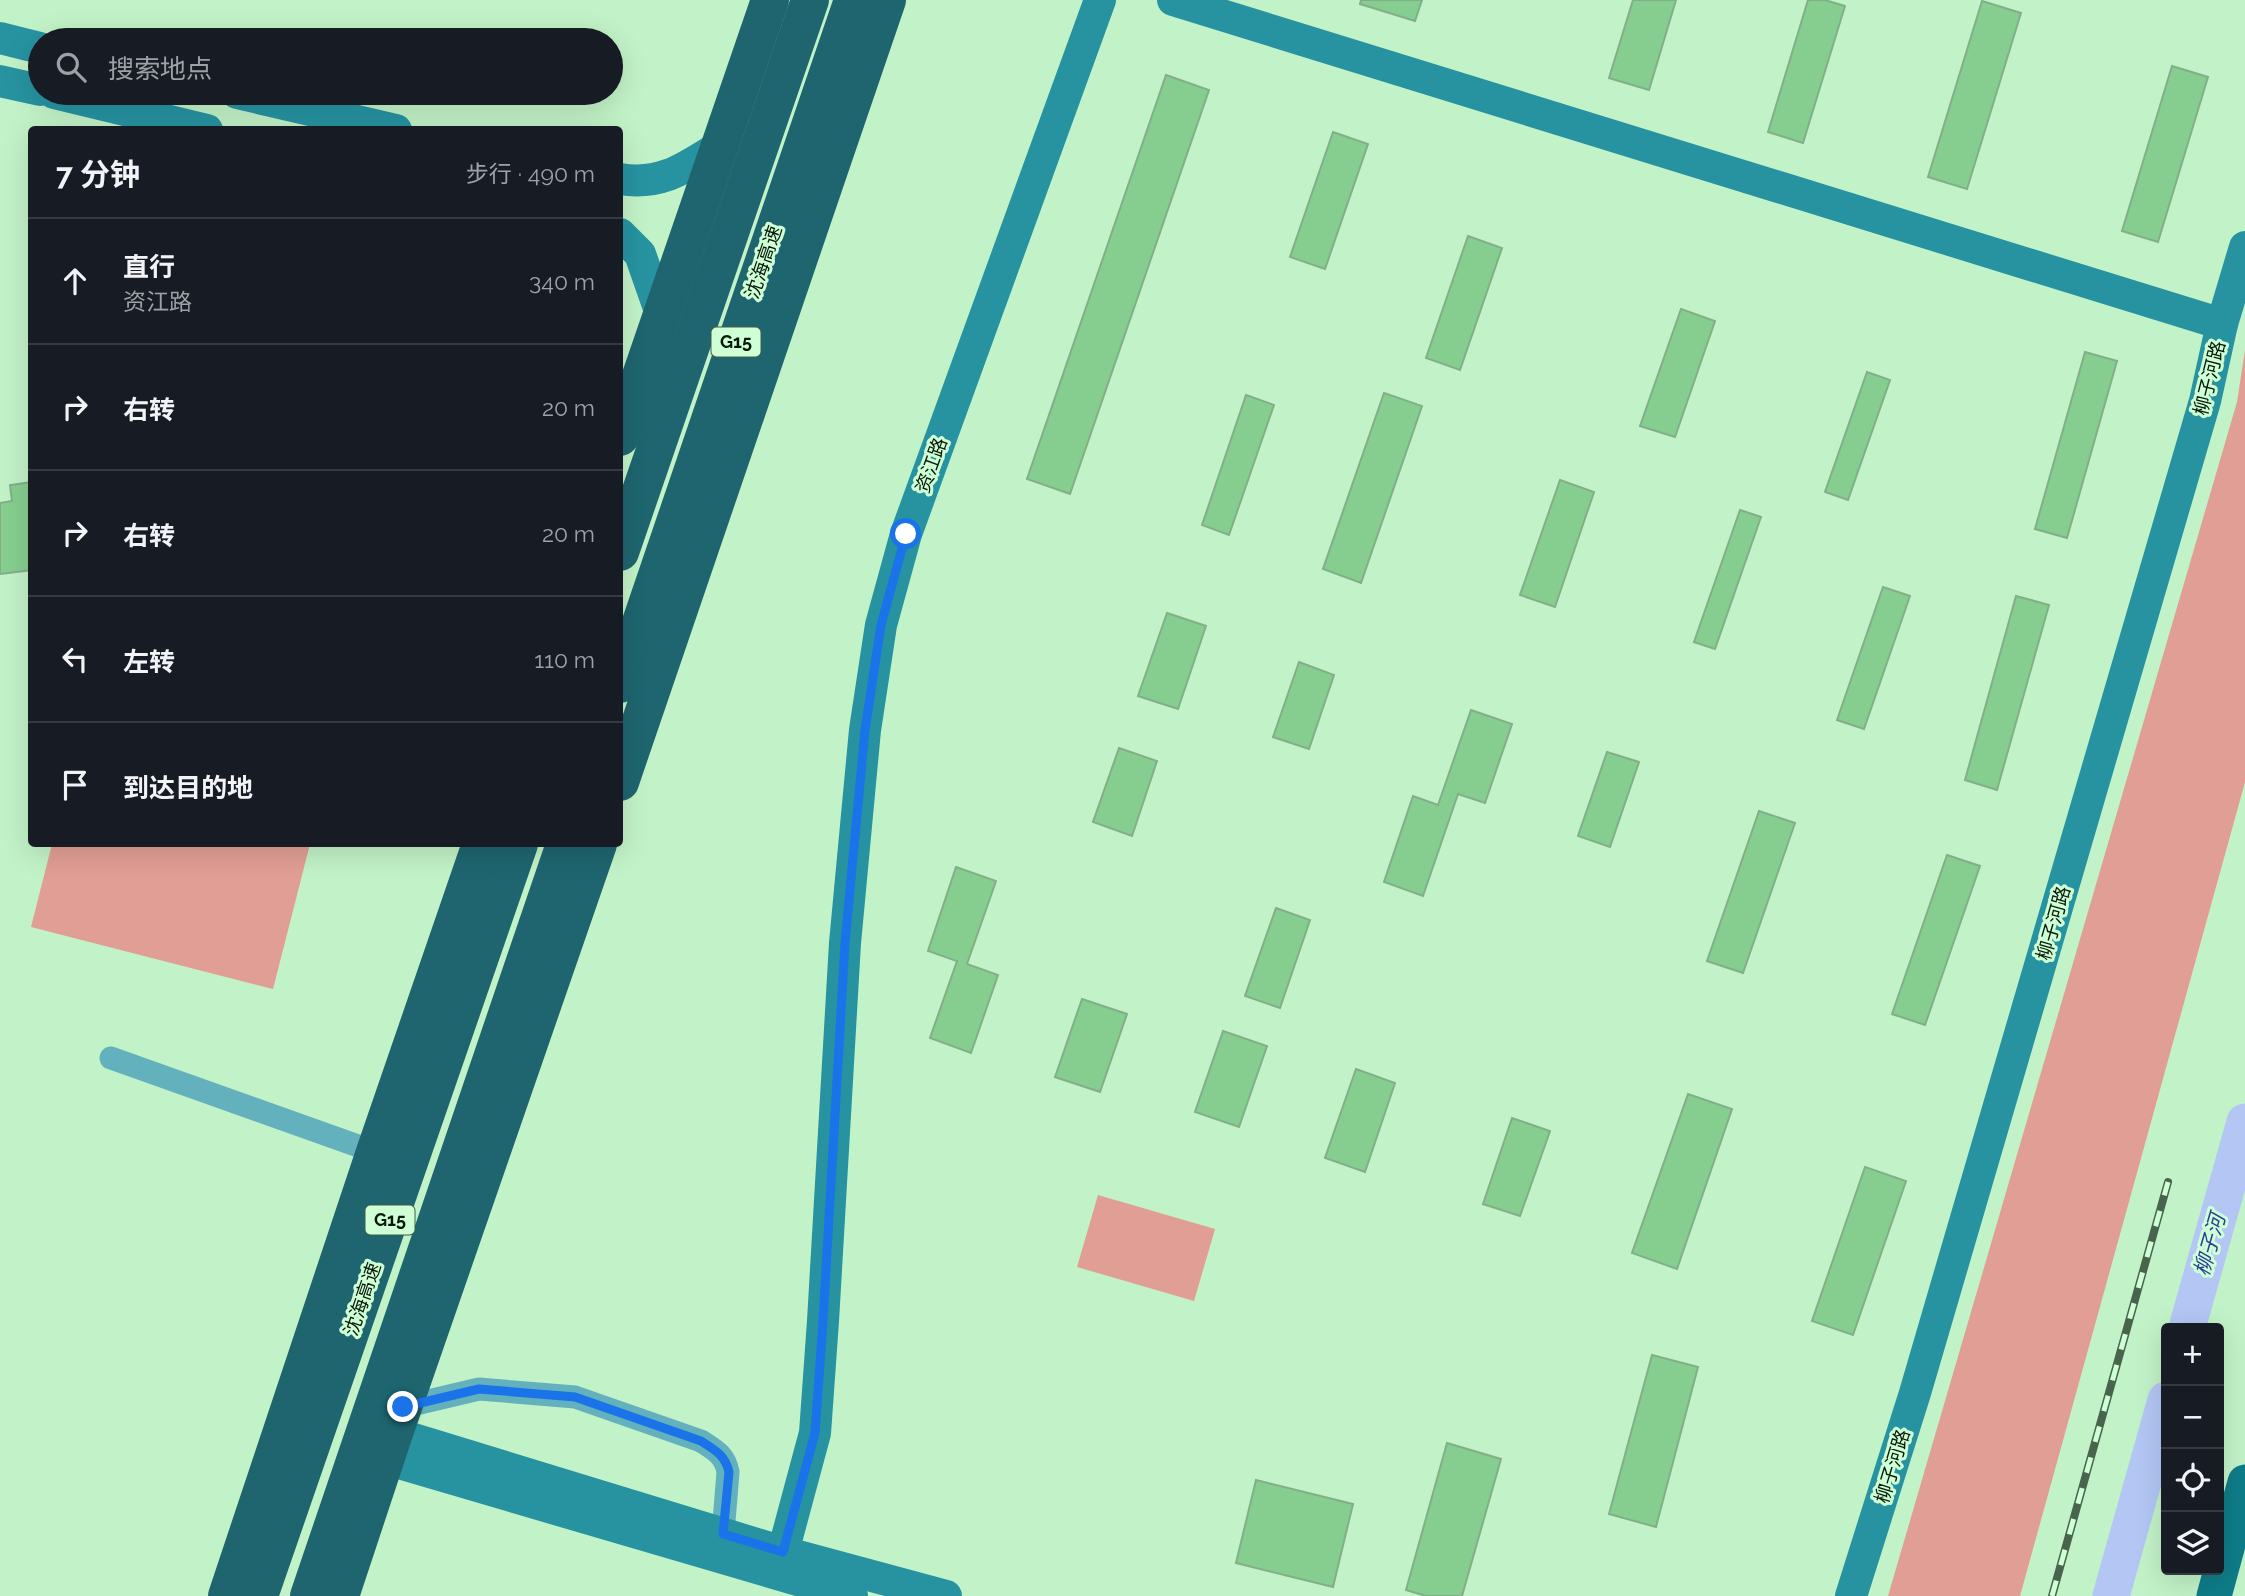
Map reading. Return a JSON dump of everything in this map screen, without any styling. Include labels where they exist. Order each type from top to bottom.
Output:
[{"type":"highway","points":[[623,428],[770,0]]},
{"type":"highway","name":"G15","points":[[623,543],[810,0]]},
{"type":"highway","name":"沈海高速","points":[[623,675],[853,0]]},
{"type":"highway","points":[[623,773],[887,0]]},
{"type":"highway","points":[[226,1596],[480,847]]},
{"type":"highway","name":"沈海高速","points":[[259,1596],[518,847]]},
{"type":"highway","name":"G15","points":[[309,1596],[564,847]]},
{"type":"highway","points":[[343,1591],[394,1433],[597,847]]},
{"type":"highway","points":[[218,1596],[244,1537]]},
{"type":"main road","points":[[2214,1596],[2245,1482]]},
{"type":"street","name":"资江路","points":[[782,1563],[815,1433],[845,943],[865,730],[881,625],[906,534],[1100,0]]},
{"type":"street","points":[[1173,0],[2222,324]]},
{"type":"street","points":[[0,38],[28,45]]},
{"type":"street","points":[[0,80],[28,87]]},
{"type":"street","points":[[104,105],[190,126]]},
{"type":"street","points":[[289,105],[379,126]]},
{"type":"street","points":[[623,179],[632,181],[659,179],[686,167],[720,146]]},
{"type":"street","points":[[623,237],[640,254],[661,314]]},
{"type":"street","name":"柳子河路","points":[[1851,1596],[1915,1393],[2205,401],[2222,324],[2245,247]]},
{"type":"street","points":[[111,1058],[375,1152]]},
{"type":"street","points":[[394,1433],[479,1389],[575,1397],[701,1441],[719,1453],[727,1462],[729,1472],[723,1534]]},
{"type":"street","points":[[394,1433],[782,1563],[946,1596]]},
{"type":"street","points":[[394,1433],[723,1534],[852,1596]]},
{"type":"shaded area","points":[[2245,350],[2245,782],[2020,1596],[1888,1596],[2237,402]]},
{"type":"shaded area","points":[[51,847],[309,847],[273,989],[31,927]]},
{"type":"shaded area","points":[[1098,1195],[1215,1229],[1194,1301],[1077,1267]]},
{"type":"building","points":[[1361,0],[1422,0],[1415,21],[1360,4]]},
{"type":"building","points":[[1633,0],[1676,0],[1649,90],[1609,78]]},
{"type":"building","points":[[1808,0],[1825,0],[1845,6],[1803,143],[1768,132]]},
{"type":"building","points":[[1982,1],[2021,13],[1967,189],[1928,177]]},
{"type":"building","points":[[2172,66],[2208,77],[2158,242],[2122,231]]},
{"type":"building","points":[[1166,75],[1209,90],[1070,494],[1027,479]]},
{"type":"building","points":[[1333,132],[1368,144],[1325,269],[1290,257]]},
{"type":"building","points":[[1468,236],[1502,248],[1460,370],[1426,358]]},
{"type":"building","points":[[1681,309],[1715,321],[1675,437],[1640,426]]},
{"type":"building","points":[[2085,352],[2117,361],[2067,538],[2035,529]]},
{"type":"building","points":[[1867,372],[1890,380],[1848,500],[1825,492]]},
{"type":"building","points":[[1384,393],[1422,406],[1361,583],[1323,569]]},
{"type":"building","points":[[1246,395],[1274,405],[1229,535],[1202,525]]},
{"type":"building","points":[[1560,480],[1594,492],[1555,607],[1520,595]]},
{"type":"building","points":[[28,483],[28,570],[0,574],[0,503],[12,501],[10,485]]},
{"type":"building","points":[[1740,510],[1761,517],[1715,649],[1694,642]]},
{"type":"building","points":[[1883,587],[1910,596],[1864,729],[1837,720]]},
{"type":"building","points":[[2016,596],[2049,605],[1997,790],[1965,780]]},
{"type":"building","points":[[1167,613],[1206,626],[1178,709],[1138,696]]},
{"type":"building","points":[[1299,662],[1334,675],[1309,749],[1273,737]]},
{"type":"building","points":[[1471,710],[1512,724],[1485,803],[1458,794],[1423,896],[1384,882],[1413,796],[1438,805]]},
{"type":"building","points":[[1119,748],[1157,761],[1132,836],[1093,822]]},
{"type":"building","points":[[1607,752],[1639,762],[1610,847],[1578,836]]},
{"type":"building","points":[[1759,811],[1795,823],[1743,973],[1707,961]]},
{"type":"building","points":[[1947,855],[1980,866],[1925,1025],[1892,1014]]},
{"type":"building","points":[[956,867],[996,881],[967,964],[998,975],[971,1053],[930,1038],[957,961],[928,951]]},
{"type":"building","points":[[1276,908],[1310,920],[1280,1008],[1245,996]]},
{"type":"building","points":[[1082,999],[1127,1014],[1100,1092],[1055,1077]]},
{"type":"building","points":[[1223,1031],[1267,1046],[1239,1127],[1195,1112]]},
{"type":"building","points":[[1356,1069],[1395,1083],[1365,1172],[1325,1158]]},
{"type":"building","points":[[1688,1094],[1732,1109],[1677,1269],[1632,1253]]},
{"type":"building","points":[[1512,1118],[1550,1131],[1520,1216],[1483,1204]]},
{"type":"building","points":[[1865,1167],[1906,1181],[1853,1335],[1812,1321]]},
{"type":"building","points":[[1652,1355],[1698,1367],[1656,1527],[1609,1514]]},
{"type":"building","points":[[1447,1443],[1501,1459],[1462,1596],[1426,1596],[1406,1590]]},
{"type":"building","points":[[1256,1480],[1353,1504],[1333,1587],[1236,1563]]},
{"type":"waterway","name":"柳子河","points":[[2188,1323],[2245,1122]]},
{"type":"waterway","name":"柳子河","points":[[2111,1596],[2161,1418]]},
{"type":"railway","points":[[2052,1596],[2168,1182]]},
{"type":"route","points":[[403,1407],[479,1389],[575,1397],[701,1441],[727,1462],[729,1472],[723,1534],[783,1552],[815,1433],[845,943],[865,730],[881,625],[906,534]]}]
